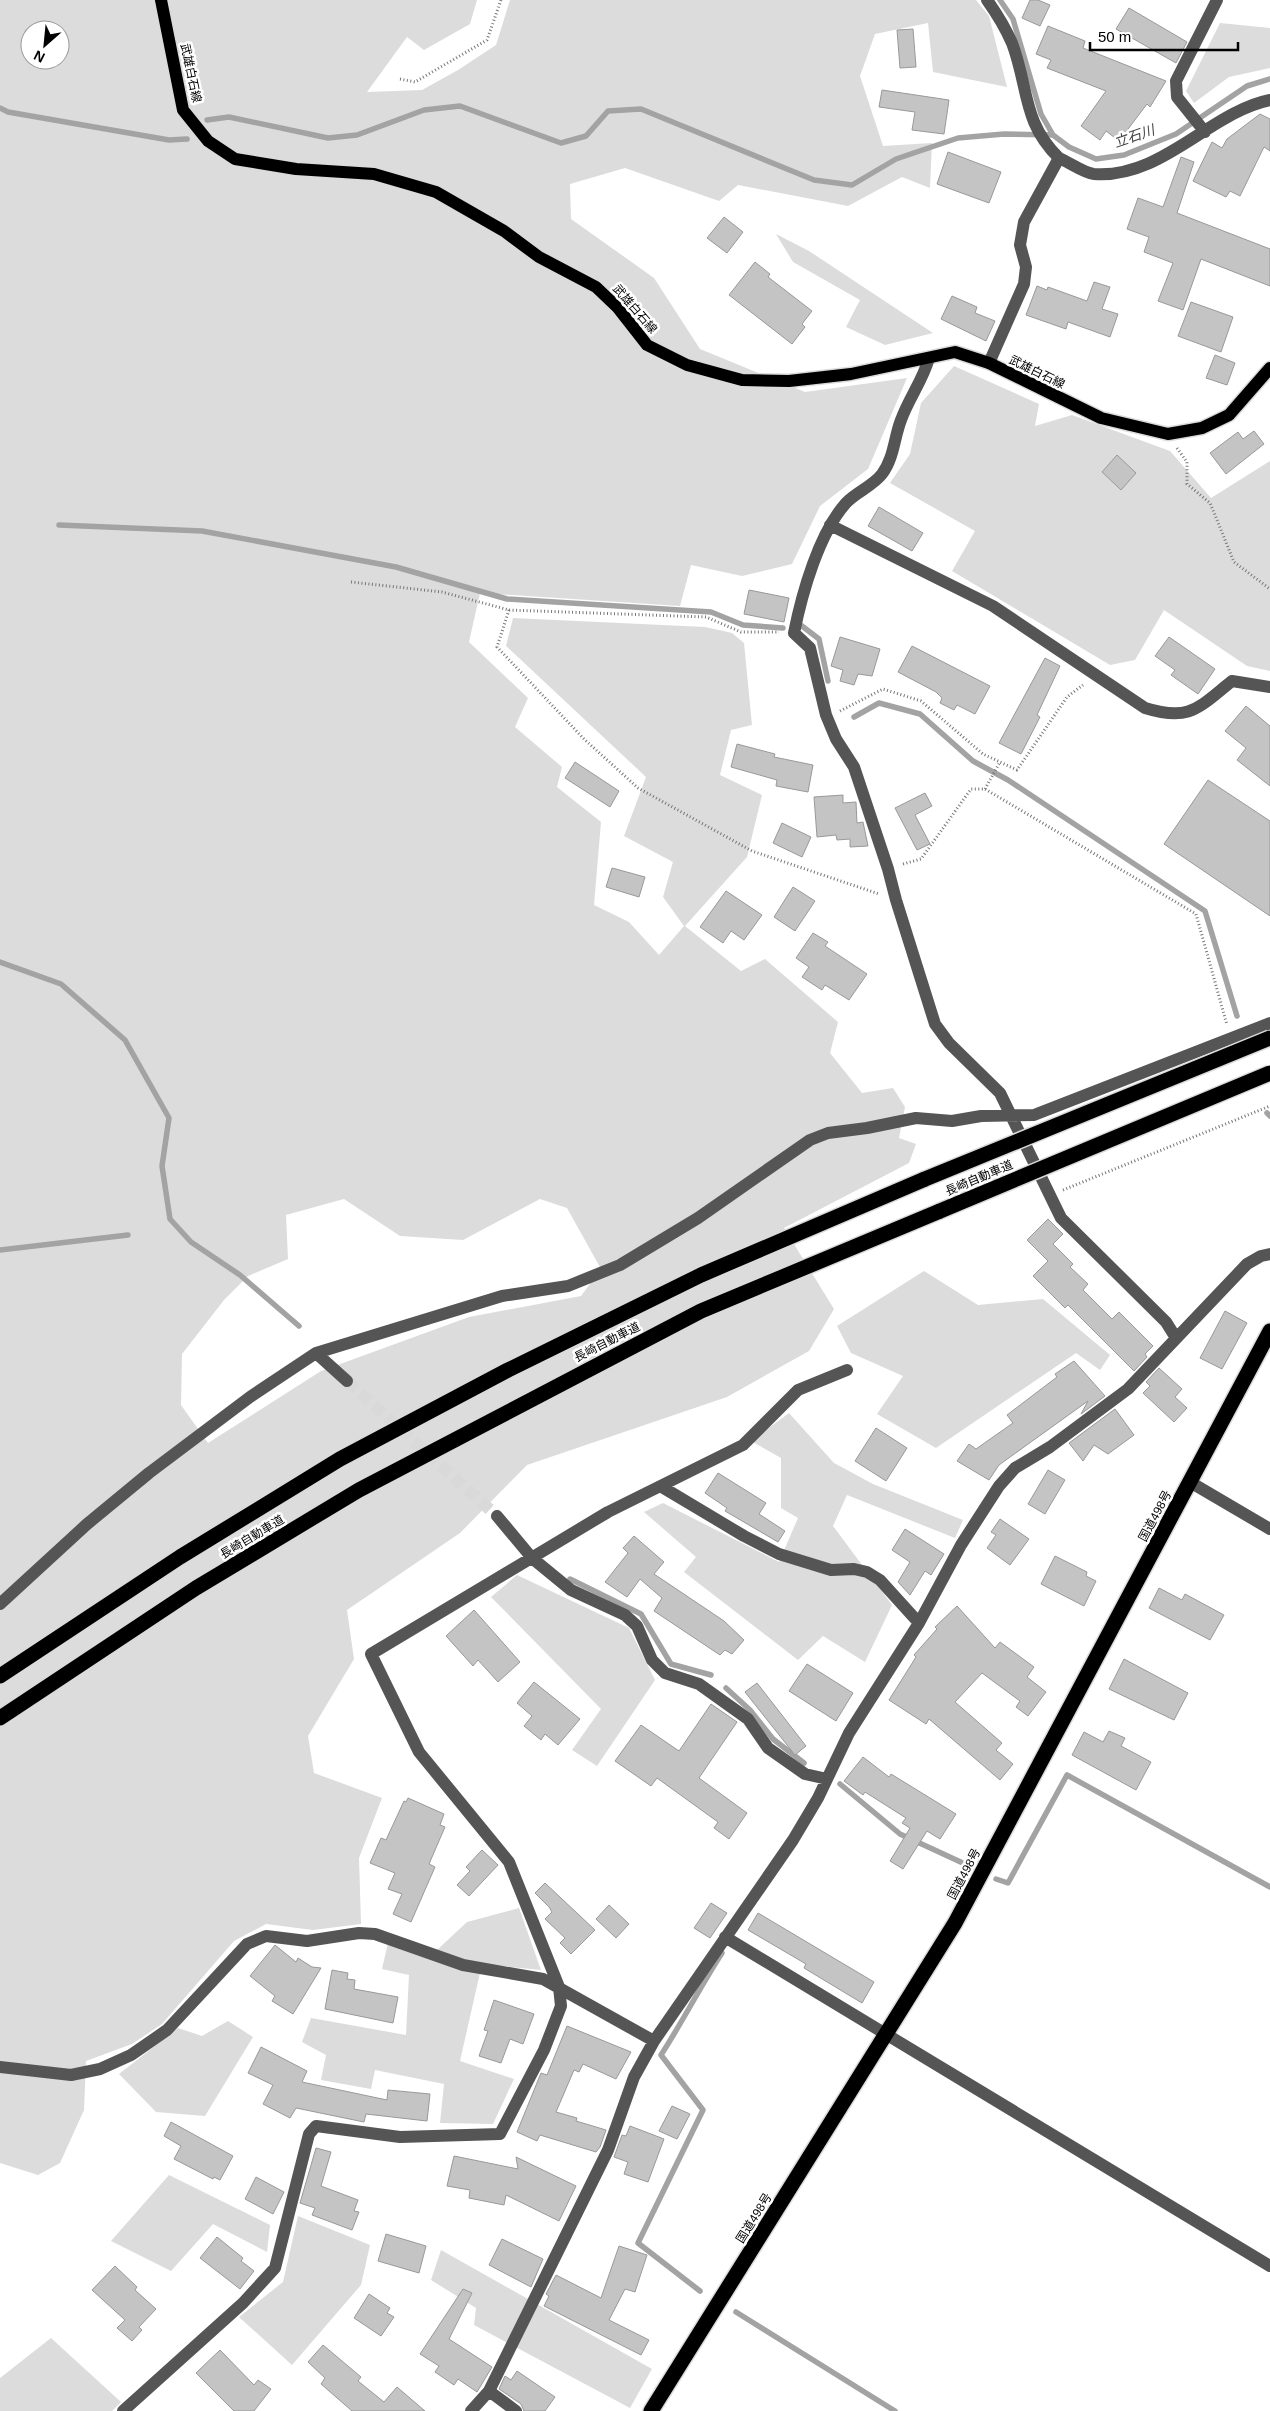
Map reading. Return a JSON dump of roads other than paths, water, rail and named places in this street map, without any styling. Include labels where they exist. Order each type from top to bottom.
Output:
[{"type":"highway","name":"長崎自動車道","points":[[0,1676],[180,1557],[340,1458],[508,1370],[701,1275],[925,1179],[1270,1038]]},
{"type":"highway","name":"長崎自動車道","points":[[0,1718],[196,1588],[359,1490],[701,1311],[1270,1073]]},
{"type":"highway","name":"国道498号","points":[[651,2411],[955,1923],[1270,1331]]},
{"type":"main road","name":"武雄白石線","points":[[161,0],[183,110],[208,141],[235,159],[296,169],[374,174],[436,192],[504,231],[539,257],[596,287],[618,308],[647,345],[687,365],[742,380],[789,381],[851,374],[955,352],[989,363],[1101,418],[1168,434],[1202,428],[1229,415],[1270,368]]},
{"type":"street","points":[[987,0],[1001,20],[1012,44],[1034,126],[1044,143],[1059,158],[1093,174],[1128,171],[1172,152],[1254,103],[1270,100]]},
{"type":"street","points":[[1205,132],[1177,97],[1176,80],[1217,0]]},
{"type":"street","points":[[989,363],[1024,284],[1026,267],[1020,245],[1024,222],[1059,158]]},
{"type":"street","points":[[929,358],[926,371],[901,420],[892,456],[882,475],[847,502],[830,525],[801,597],[794,633],[810,648],[826,716],[836,739],[854,767],[888,869],[935,1024],[949,1043],[1000,1094],[1018,1127],[1061,1218],[1166,1322],[1176,1338]]},
{"type":"street","points":[[830,525],[993,606],[1145,708],[1165,714],[1192,712],[1232,681],[1270,687]]},
{"type":"street","points":[[0,1604],[86,1526],[149,1473],[250,1397],[316,1353],[502,1296],[568,1286],[620,1265],[698,1218],[810,1140],[828,1133],[868,1128],[916,1118],[952,1121],[981,1116],[1011,1117],[1034,1115],[1270,1023]]},
{"type":"street","points":[[470,2411],[489,2391],[608,2150],[634,2077],[654,2041],[793,1840],[827,1779],[849,1733],[919,1623],[961,1545],[999,1486],[1015,1468],[1050,1447],[1128,1389],[1247,1264],[1261,1256],[1270,1254]]},
{"type":"street","points":[[316,1353],[348,1381]]},
{"type":"street","points":[[123,2411],[243,2303],[275,2268],[309,2134],[316,2126],[400,2136],[500,2134],[544,2050],[562,2006],[559,1987],[509,1862],[419,1752],[371,1654],[608,1512],[743,1445],[798,1390],[847,1370]]},
{"type":"street","points":[[1190,1482],[1270,1529]]},
{"type":"street","points":[[662,1486],[744,1536],[779,1554],[831,1570],[868,1572],[880,1580],[919,1623]]},
{"type":"street","points":[[497,1516],[532,1558],[571,1590],[625,1615],[637,1626],[652,1660],[665,1673],[699,1684],[748,1719],[768,1748],[805,1774],[827,1779]]},
{"type":"street","points":[[0,2067],[71,2075],[100,2070],[131,2054],[167,2030],[247,1944],[266,1936],[307,1941],[359,1933],[374,1934],[462,1965],[543,1979],[654,2041]]},
{"type":"street","points":[[725,1937],[1270,2266]]},
{"type":"street","points":[[489,2391],[516,2411]]},
{"type":"waterway","name":"立石川","points":[[1000,0],[1013,19],[1041,114],[1053,135],[1069,147],[1096,159],[1124,155],[1176,134],[1247,86],[1270,79]]},
{"type":"waterway","points":[[207,120],[229,117],[328,138],[357,135],[424,110],[460,106],[561,143],[586,136],[608,111],[641,109],[814,180],[852,185],[896,159],[958,138],[1004,134],[1053,135]]},
{"type":"waterway","points":[[0,108],[8,112],[169,140],[187,139]]},
{"type":"waterway","points":[[59,525],[202,531],[396,567],[507,599],[711,612],[743,625],[783,628]]},
{"type":"waterway","points":[[802,626],[819,639],[828,681]]},
{"type":"waterway","points":[[854,717],[879,703],[920,714],[973,761],[1008,780],[1205,911],[1237,1016]]},
{"type":"waterway","points":[[0,962],[61,984],[125,1040],[169,1118],[162,1166],[170,1219],[191,1242],[240,1275],[299,1326]]},
{"type":"waterway","points":[[1267,1113],[1270,1116]]},
{"type":"waterway","points":[[0,1250],[128,1235]]},
{"type":"waterway","points":[[570,1579],[641,1614],[671,1664],[711,1675]]},
{"type":"waterway","points":[[726,1688],[750,1710],[773,1739],[804,1763]]},
{"type":"waterway","points":[[996,1879],[1008,1883],[1067,1775],[1270,1887]]},
{"type":"waterway","points":[[840,1784],[900,1834],[965,1864]]},
{"type":"waterway","points":[[700,2291],[638,2243],[703,2110],[661,2055],[722,1953]]},
{"type":"waterway","points":[[736,2312],[895,2411]]},
{"type":"tunnel","points":[[347,1381],[497,1516]]}]
